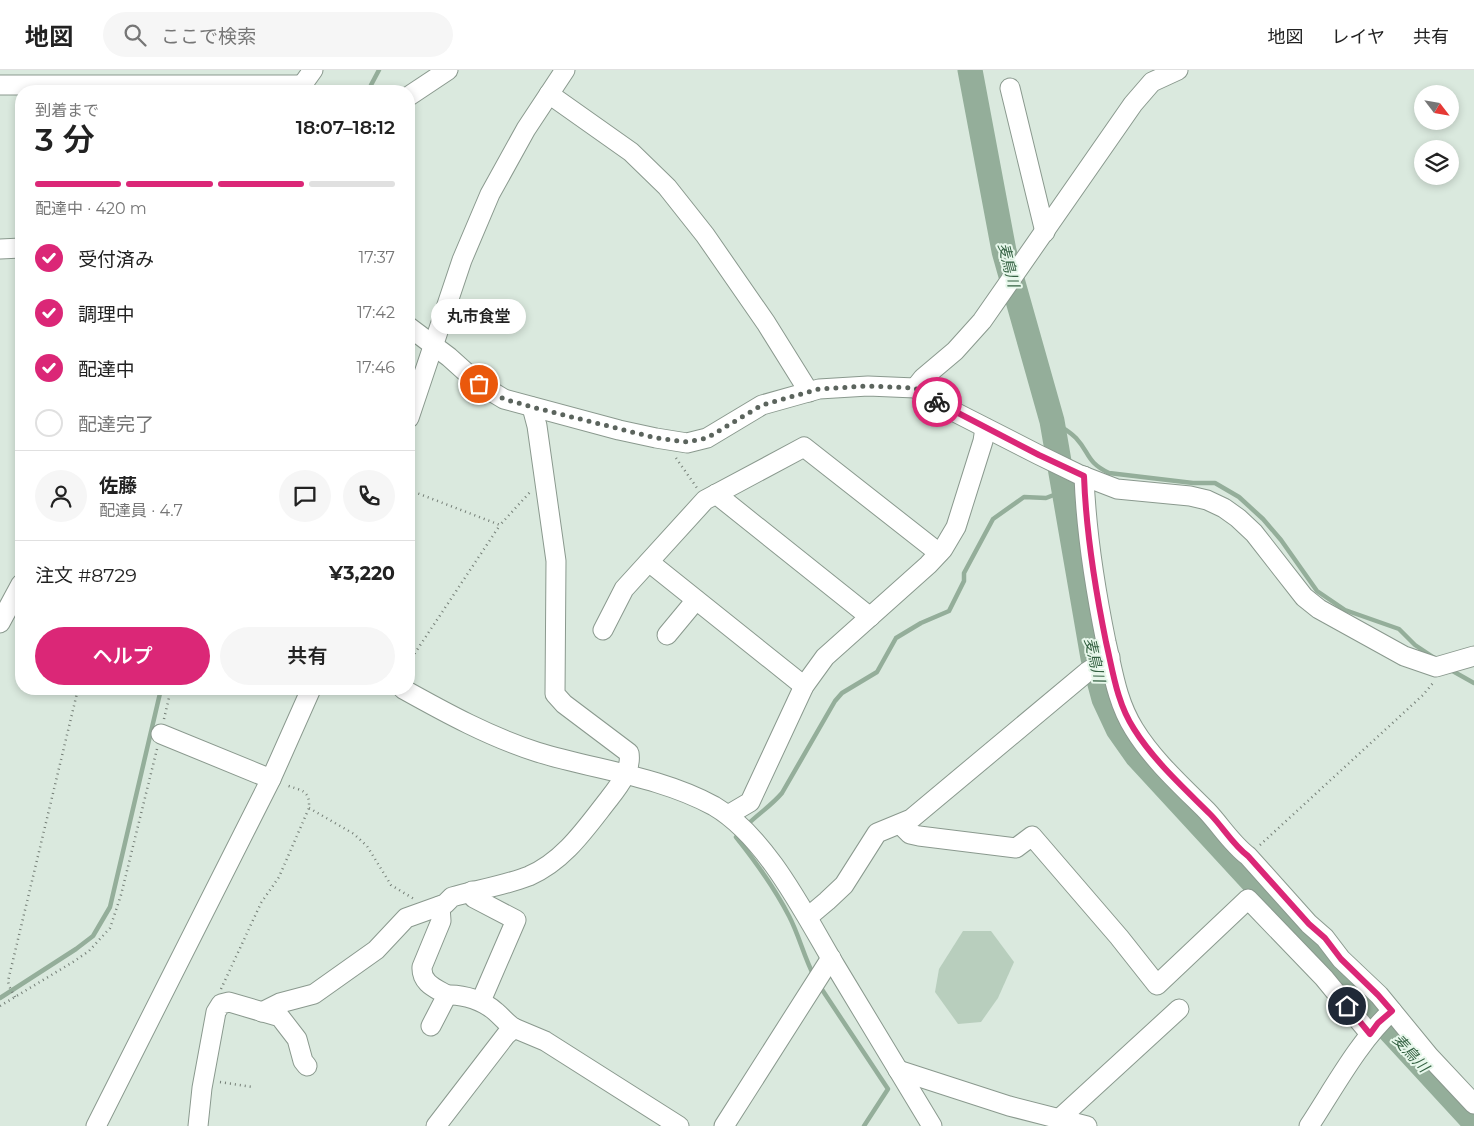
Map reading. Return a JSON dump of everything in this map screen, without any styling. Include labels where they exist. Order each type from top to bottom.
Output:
[{"type":"street","points":[[302,85],[313,70]]},
{"type":"street","points":[[415,92],[448,70]]},
{"type":"street","points":[[415,401],[462,260],[490,194],[526,129],[565,70]]},
{"type":"street","points":[[915,388],[955,351],[982,321],[1152,82],[1178,70]]},
{"type":"street","points":[[0,85],[15,85]]},
{"type":"street","points":[[1010,88],[1045,232]]},
{"type":"street","points":[[549,94],[632,152],[668,187],[755,307],[809,392]]},
{"type":"street","points":[[0,249],[15,248]]},
{"type":"street","points":[[415,332],[479,384],[504,399],[620,430],[687,442],[707,438],[762,405],[819,389],[868,386],[915,388],[941,405],[985,428],[1084,476],[1117,489],[1190,496],[1207,500],[1224,508],[1254,533],[1304,597],[1319,609],[1404,656],[1436,667],[1474,656]]},
{"type":"street","points":[[262,1012],[280,1004],[314,994],[376,950],[406,918],[434,908],[452,897],[530,876],[562,856],[579,837],[626,774],[630,753],[564,704],[555,694],[556,561],[537,426],[532,407]]},
{"type":"street","points":[[728,816],[750,802],[804,686],[825,657],[870,618],[939,553],[956,527],[985,428]]},
{"type":"street","points":[[603,630],[624,589],[710,497],[804,447],[939,553]]},
{"type":"street","points":[[1084,476],[1086,516],[1101,614],[1117,692],[1134,729],[1171,774],[1217,821],[1240,850],[1248,856],[1309,924],[1325,938],[1341,959],[1378,995],[1429,1056],[1474,1104]]},
{"type":"street","points":[[710,497],[870,618]]},
{"type":"street","points":[[649,562],[804,686]]},
{"type":"street","points":[[0,623],[15,595]]},
{"type":"street","points":[[667,634],[696,600]]},
{"type":"street","points":[[808,917],[844,885],[877,833],[911,819],[1086,672],[1110,657]]},
{"type":"street","points":[[96,1126],[271,779],[308,695]]},
{"type":"street","points":[[414,695],[442,711],[513,744],[666,786],[714,806],[728,816],[750,837],[774,865],[808,917],[932,1126]]},
{"type":"street","points":[[161,734],[271,779]]},
{"type":"street","points":[[900,824],[910,834],[919,836],[1016,848],[1032,836],[1120,938],[1157,985],[1248,898],[1324,978],[1370,1034]]},
{"type":"street","points":[[472,891],[474,898],[516,920],[481,1001]]},
{"type":"street","points":[[434,908],[441,921],[422,967],[422,974],[425,980],[447,995],[454,994],[481,1001],[497,1012],[506,1024],[545,1041],[679,1126]]},
{"type":"street","points":[[726,1125],[831,958]]},
{"type":"street","points":[[431,1026],[447,995]]},
{"type":"street","points":[[198,1126],[203,1080],[216,1012],[221,1004],[229,1002],[280,1018],[297,1039],[303,1060],[307,1066]]},
{"type":"street","points":[[1059,1119],[1179,1009]]},
{"type":"street","points":[[1309,1126],[1370,1034],[1378,1023],[1392,1011]]},
{"type":"street","points":[[436,1126],[506,1035],[514,1028]]},
{"type":"street","points":[[898,1070],[1009,1106],[1088,1126]]},
{"type":"path","points":[[672,440],[674,455],[710,497]]},
{"type":"path","points":[[415,653],[500,525],[535,486],[546,484]]},
{"type":"path","points":[[415,492],[500,525]]},
{"type":"path","points":[[1248,856],[1423,695],[1435,679],[1436,667]]},
{"type":"path","points":[[15,997],[8,981],[77,695]]},
{"type":"path","points":[[0,1006],[89,951],[110,928],[121,895],[170,695]]},
{"type":"path","points":[[218,1009],[218,993],[261,903],[279,877],[309,808],[309,797],[306,792],[271,779]]},
{"type":"path","points":[[309,808],[354,834],[367,846],[388,881],[398,890],[434,908]]},
{"type":"path","points":[[203,1080],[253,1087]]},
{"type":"green space","points":[[963,931],[991,931],[1014,962],[998,998],[981,1022],[958,1024],[935,992],[939,969]]},
{"type":"waterway","points":[[371,85],[379,70]]},
{"type":"waterway","name":"麦鳥川","points":[[970,70],[1004,251],[1052,421],[1093,658],[1104,699],[1118,729],[1137,756],[1474,1122]]},
{"type":"waterway","points":[[1052,421],[1073,435],[1092,461],[1109,473],[1193,483],[1215,483],[1239,497],[1263,519],[1281,540],[1317,591],[1345,610],[1399,629],[1415,645],[1433,657]]},
{"type":"waterway","points":[[747,825],[782,793],[835,701],[842,693],[877,672],[896,638],[921,623],[949,611],[964,581],[964,573],[993,519],[1024,497],[1046,498],[1064,491]]},
{"type":"waterway","points":[[1449,669],[1474,683]]},
{"type":"waterway","points":[[0,998],[93,936],[110,907],[160,695]]},
{"type":"waterway","points":[[740,833],[736,837],[764,875],[793,923],[814,976]]},
{"type":"waterway","points":[[819,985],[888,1089],[864,1126]]},
{"type":"way so far","points":[[479,384],[504,399],[532,407],[620,430],[656,438],[687,442],[707,438],[762,405],[819,389],[868,386],[915,388],[937,402]]},
{"type":"place","name":"丸市食堂","points":[[479,384]]},
{"type":"route","points":[[937,402],[1084,476],[1086,516],[1101,614],[1117,692],[1126,713],[1134,729],[1151,752],[1217,821],[1240,850],[1248,856],[1309,924],[1325,938],[1341,959],[1392,1011],[1378,1023],[1370,1034],[1347,1006]]}]
